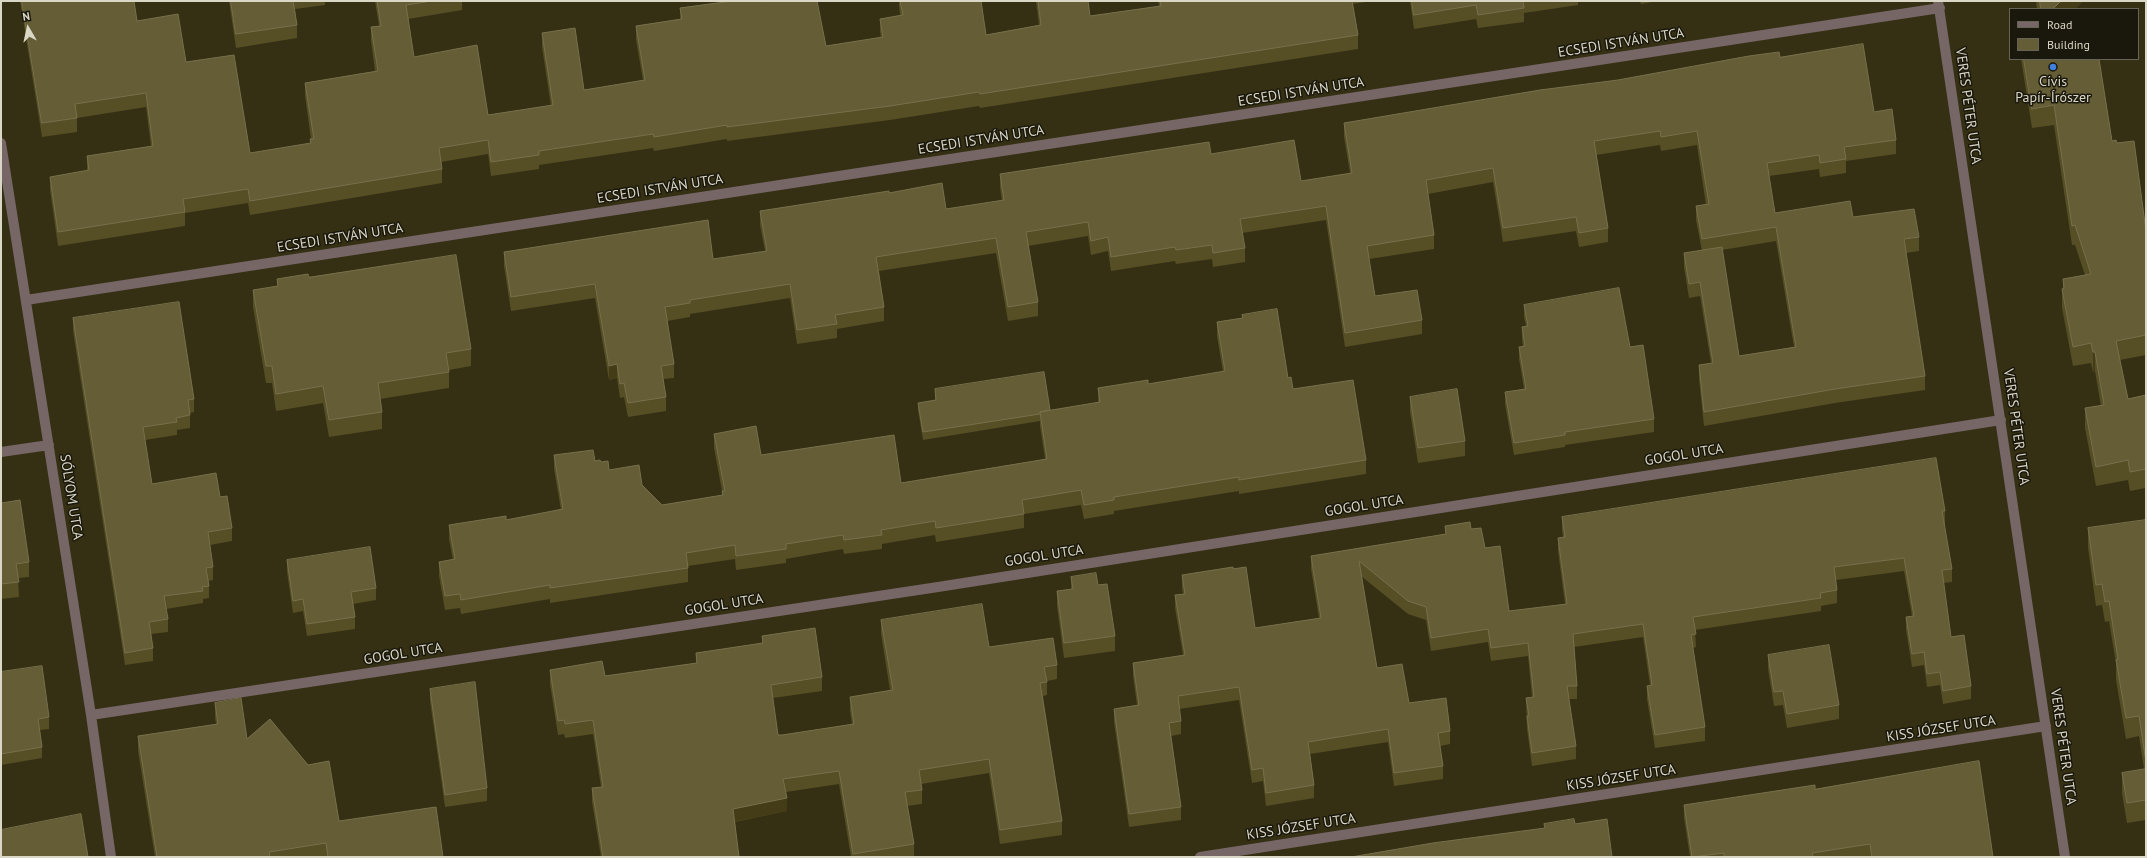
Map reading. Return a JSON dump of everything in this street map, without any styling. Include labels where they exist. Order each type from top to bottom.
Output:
[{"type":"street","name":"ECSEDI ISTVÁN UTCA","points":[[26,300],[1939,5]]},
{"type":"street","name":"VERES PÉTER UTCA","points":[[1939,5],[2065,857]]},
{"type":"street","name":"SÓLYOM UTCA","points":[[1,143],[91,715],[111,857]]},
{"type":"street","name":"GOGOL UTCA","points":[[91,715],[954,585],[2001,420]]},
{"type":"street","points":[[1,452],[49,445]]},
{"type":"street","name":"KISS JÓZSEF UTCA","points":[[1200,857],[2046,726]]},
{"type":"building","points":[[22,1],[134,1],[137,21],[178,14],[186,62],[234,55],[250,153],[311,143],[310,139],[314,139],[305,83],[378,71],[371,27],[381,26],[377,1],[432,1],[406,5],[414,57],[477,45],[488,115],[553,105],[542,33],[575,28],[584,90],[645,80],[636,26],[682,19],[680,8],[732,1],[817,1],[826,46],[883,37],[880,19],[903,15],[900,1],[981,1],[986,35],[1041,25],[1038,1],[1088,1],[1090,16],[1161,6],[1160,1],[1352,1],[1358,35],[980,94],[979,92],[890,106],[727,127],[727,125],[654,137],[653,134],[539,151],[539,155],[491,162],[488,140],[439,148],[442,169],[250,201],[248,189],[183,199],[185,212],[58,232],[50,177],[89,170],[87,156],[153,146],[146,93],[75,104],[77,118],[42,123]]},
{"type":"building","points":[[231,1],[293,1],[297,25],[236,34]]},
{"type":"building","points":[[1412,1],[1523,1],[1524,8],[1478,15],[1476,5],[1414,15]]},
{"type":"building","points":[[2040,1],[2061,1],[2054,8],[2041,8]]},
{"type":"building","points":[[1863,44],[1874,112],[1892,109],[1896,140],[1844,147],[1846,159],[1820,163],[1819,155],[1767,163],[1775,213],[1850,201],[1853,217],[1914,209],[1919,237],[1904,239],[1925,376],[1835,389],[1704,412],[1699,365],[1713,363],[1700,282],[1689,284],[1684,253],[1722,247],[1739,356],[1796,347],[1776,227],[1702,239],[1696,206],[1709,204],[1697,131],[1661,137],[1660,131],[1594,141],[1608,228],[1579,233],[1576,217],[1503,228],[1493,168],[1426,180],[1434,235],[1367,246],[1375,296],[1417,290],[1422,320],[1345,333],[1326,206],[1240,219],[1245,248],[1213,253],[1212,245],[1176,250],[1175,247],[1111,257],[1108,237],[1091,241],[1088,222],[1026,232],[1038,302],[1008,307],[996,238],[876,257],[884,307],[835,315],[837,324],[797,330],[790,284],[690,300],[690,303],[665,307],[674,364],[661,366],[666,397],[628,403],[624,383],[620,384],[617,364],[609,366],[595,284],[511,297],[504,252],[708,220],[713,259],[767,251],[760,211],[889,191],[889,193],[942,183],[946,209],[1004,200],[1000,174],[1209,142],[1211,154],[1294,140],[1301,181],[1352,173],[1344,123],[1540,90],[1618,80],[1749,56],[1779,52],[1780,57]]},
{"type":"building","points":[[2024,60],[2099,60],[2112,141],[2116,140],[2117,143],[2134,141],[2146,231],[2146,335],[2116,341],[2128,399],[2146,395],[2146,469],[2130,472],[2128,460],[2096,467],[2085,408],[2104,405],[2095,352],[2093,352],[2091,343],[2073,347],[2062,289],[2064,288],[2063,279],[2091,274],[2075,225],[2072,226],[2054,105],[2032,109]]},
{"type":"building","points":[[456,255],[471,349],[446,353],[449,372],[378,383],[382,412],[329,420],[323,386],[276,394],[272,366],[266,366],[253,290],[278,286],[277,279],[308,274],[309,277]]},
{"type":"building","points":[[1619,288],[1630,347],[1643,345],[1654,419],[1565,432],[1565,435],[1514,443],[1505,392],[1526,389],[1519,347],[1525,346],[1522,327],[1528,326],[1524,305]]},
{"type":"building","points":[[179,302],[194,399],[188,400],[190,415],[176,418],[177,422],[143,427],[152,484],[216,473],[220,497],[227,496],[232,528],[208,532],[213,567],[206,568],[209,586],[202,587],[203,591],[164,596],[168,619],[149,622],[153,648],[125,653],[73,318]]},
{"type":"building","points":[[1277,309],[1288,378],[1291,377],[1293,389],[1353,380],[1366,460],[1239,480],[1239,477],[1114,497],[1114,500],[1084,505],[1081,490],[1022,500],[1024,514],[936,528],[935,521],[881,530],[882,535],[844,540],[843,535],[786,544],[786,549],[736,556],[735,545],[686,553],[688,568],[550,588],[550,585],[461,600],[460,594],[445,596],[439,562],[455,559],[449,525],[506,516],[506,520],[563,509],[554,455],[593,450],[595,461],[608,461],[609,470],[639,465],[642,485],[662,505],[723,495],[722,491],[725,491],[714,434],[756,426],[761,455],[894,435],[901,483],[1047,459],[1040,412],[1100,402],[1098,388],[1148,380],[1148,384],[1225,371],[1217,322],[1243,318],[1242,315]]},
{"type":"building","points":[[1044,372],[1050,410],[1040,412],[1040,414],[923,432],[918,403],[936,400],[935,389]]},
{"type":"building","points":[[1457,389],[1465,441],[1418,448],[1410,397]]},
{"type":"building","points":[[1936,458],[1945,511],[1942,511],[1952,569],[1942,570],[1951,637],[1964,635],[1971,686],[1943,691],[1940,672],[1927,674],[1924,652],[1912,654],[1906,617],[1914,616],[1904,558],[1834,567],[1837,590],[1820,593],[1821,598],[1693,617],[1696,634],[1691,635],[1705,727],[1655,735],[1647,686],[1652,685],[1643,624],[1573,634],[1577,686],[1567,686],[1576,746],[1532,753],[1526,698],[1534,697],[1528,643],[1491,648],[1488,629],[1431,638],[1426,607],[1408,601],[1359,561],[1377,668],[1402,664],[1409,703],[1446,698],[1450,731],[1438,733],[1443,766],[1394,773],[1388,729],[1308,742],[1314,785],[1266,793],[1263,768],[1252,770],[1239,687],[1178,696],[1181,721],[1169,723],[1181,807],[1129,814],[1114,709],[1139,705],[1133,663],[1185,655],[1175,595],[1185,594],[1182,575],[1233,567],[1233,569],[1246,567],[1255,628],[1321,618],[1311,556],[1446,534],[1445,526],[1470,522],[1471,529],[1481,528],[1485,548],[1500,546],[1509,611],[1567,604],[1558,538],[1565,537],[1562,517]]},
{"type":"building","points":[[1,499],[2,503],[20,500],[29,562],[16,564],[19,582],[1,584]]},
{"type":"building","points":[[2146,520],[2146,762],[2139,716],[2126,718],[2116,660],[2118,659],[2109,601],[2105,602],[2102,584],[2096,585],[2088,528]]},
{"type":"building","points":[[370,547],[376,588],[351,592],[355,617],[307,624],[303,599],[293,601],[287,560]]},
{"type":"building","points":[[1096,573],[1098,585],[1107,584],[1115,636],[1064,643],[1057,591],[1073,589],[1071,577]]},
{"type":"building","points":[[982,604],[989,647],[1053,638],[1057,665],[1044,667],[1047,682],[1040,683],[1062,821],[1000,830],[989,759],[919,770],[922,790],[905,792],[914,844],[853,854],[839,771],[783,779],[787,798],[733,809],[739,857],[603,857],[592,788],[603,787],[593,720],[565,724],[564,720],[558,721],[550,670],[602,661],[605,676],[697,663],[696,653],[763,643],[762,636],[815,628],[822,677],[771,685],[778,735],[854,724],[850,697],[893,690],[881,620]]},
{"type":"building","points":[[1829,645],[1839,705],[1787,714],[1783,691],[1774,692],[1768,655]]},
{"type":"building","points":[[42,666],[49,717],[38,719],[42,747],[1,754],[1,672]]},
{"type":"building","points":[[475,682],[487,788],[445,795],[430,689]]},
{"type":"building","points":[[241,698],[247,739],[270,719],[308,765],[329,761],[339,821],[436,807],[443,857],[328,857],[326,843],[269,852],[270,857],[157,857],[138,736],[218,724],[215,703]]},
{"type":"building","points":[[1979,761],[1993,857],[1872,857],[1870,844],[1812,853],[1813,857],[1724,857],[1724,853],[1692,857],[1684,805],[1815,785],[1815,789]]},
{"type":"building","points":[[2146,769],[2146,800],[2127,803],[2122,773]]},
{"type":"building","points":[[81,814],[88,857],[1,857],[1,830]]},
{"type":"building","points":[[1574,819],[1575,824],[1607,819],[1612,857],[1351,857],[1433,843],[1545,828],[1544,824]]},
{"type":"place","name":"Cívis Papír-Írószer","points":[[2053,67]]}]
